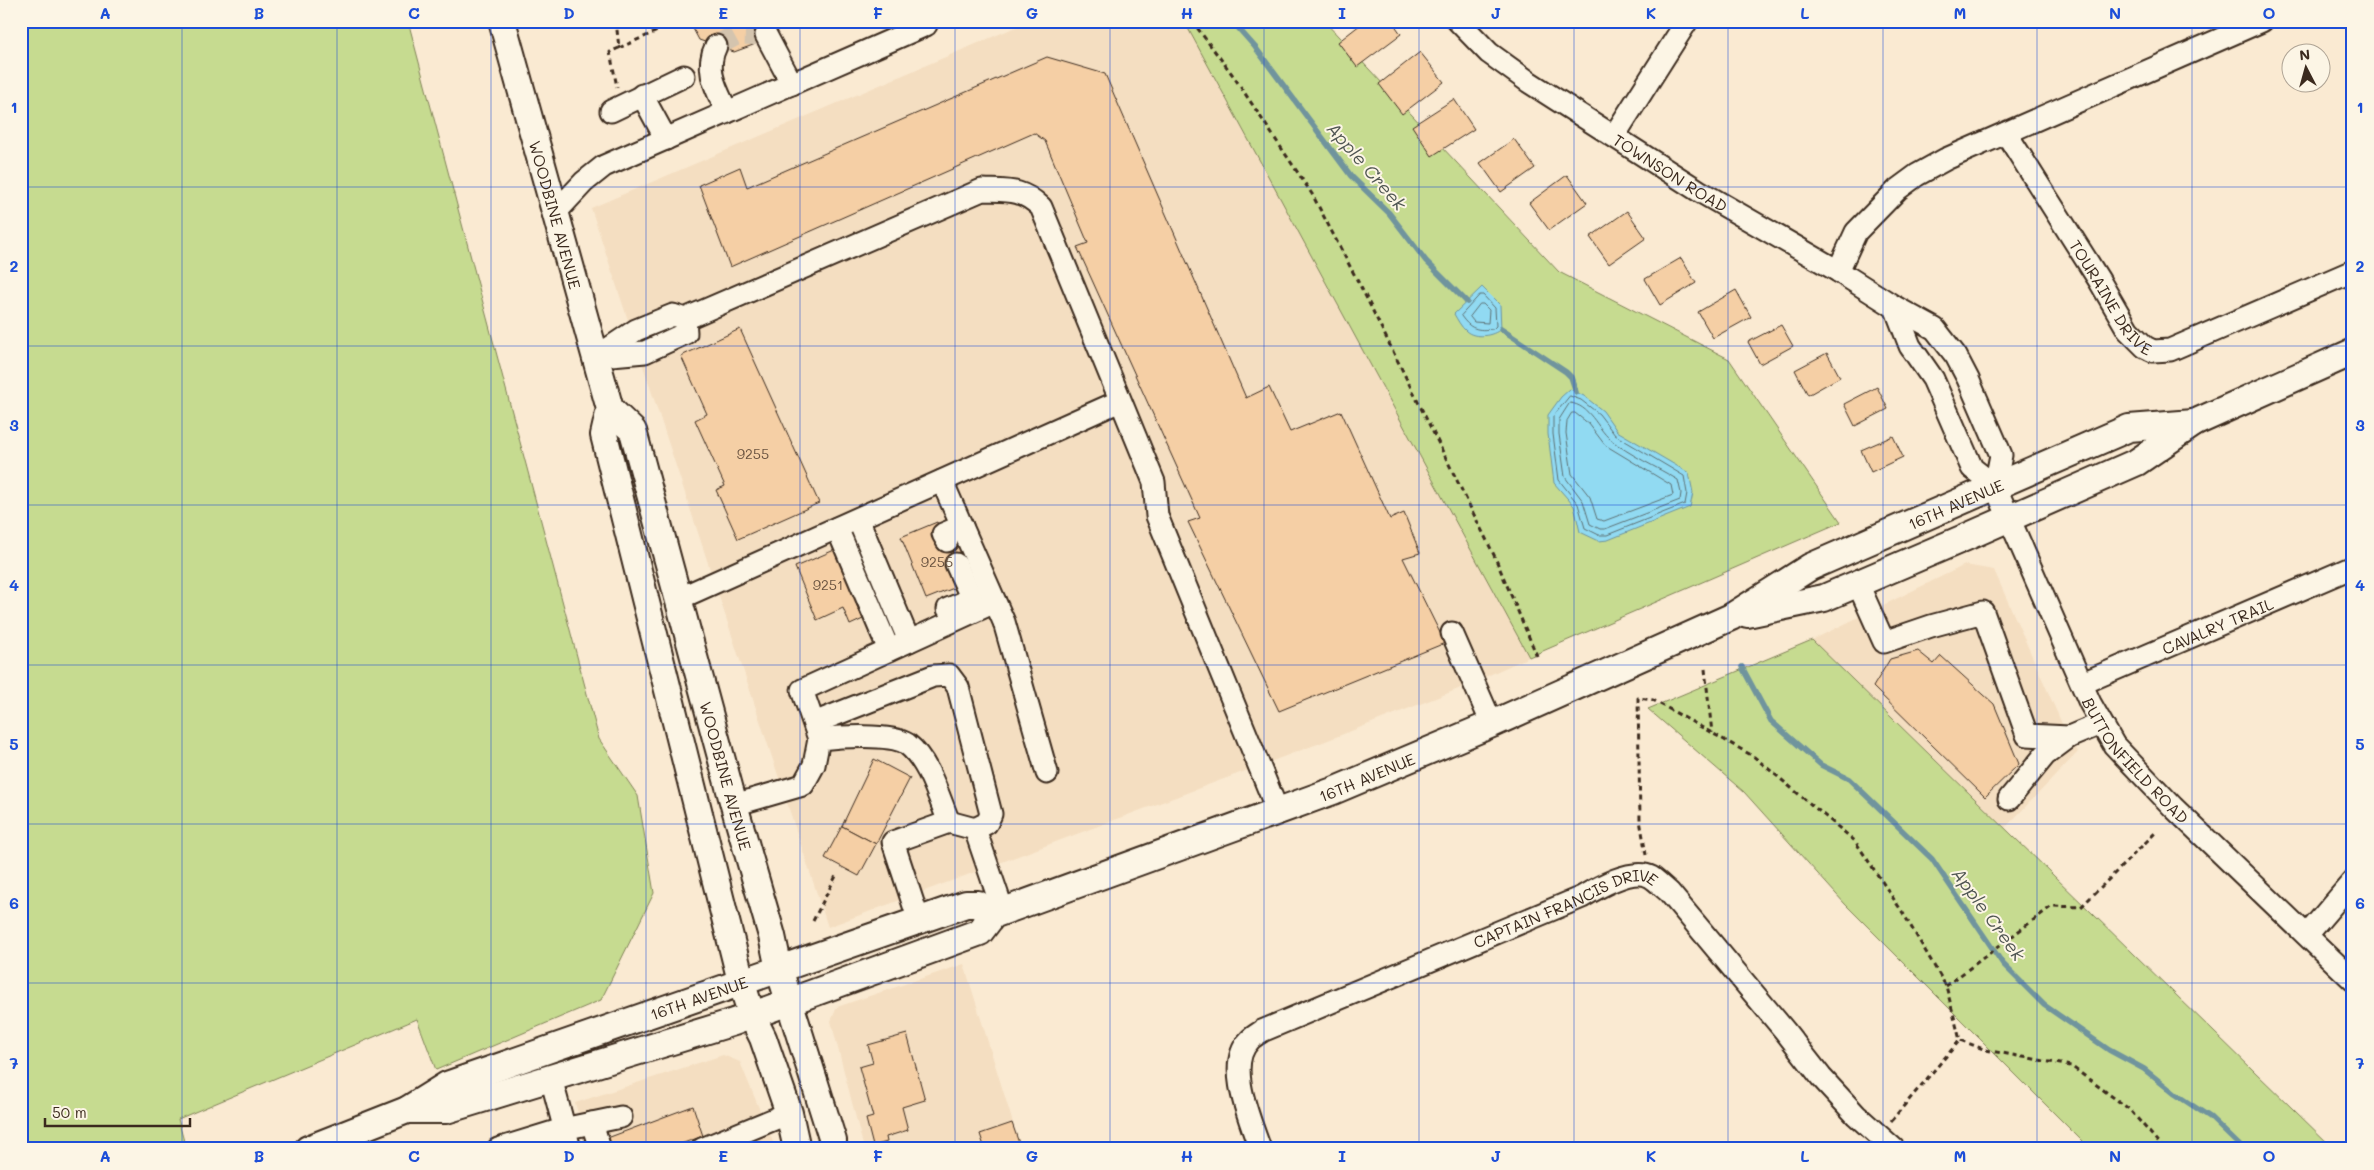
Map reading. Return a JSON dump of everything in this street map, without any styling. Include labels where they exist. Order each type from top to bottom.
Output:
[{"type":"main road","name":"WOODBINE AVENUE","points":[[502,21],[610,409],[604,435],[742,982],[752,1016],[763,1038],[789,1113],[797,1149]]},
{"type":"main road","name":"16TH AVENUE","points":[[1732,617],[1824,598],[1858,584],[2137,462],[2194,422],[2353,352]]},
{"type":"main road","name":"WOODBINE AVENUE","points":[[610,409],[633,430],[734,805],[772,936],[779,969],[833,1141],[830,1149]]},
{"type":"main road","name":"16TH AVENUE","points":[[407,1110],[446,1110],[752,1016],[980,932],[998,913],[1333,792],[1492,724],[1732,617],[1810,567],[2129,428],[2194,422]]},
{"type":"main road","name":"16TH AVENUE","points":[[308,1149],[407,1110],[447,1085],[972,902],[998,913]]},
{"type":"street","points":[[555,213],[584,182],[604,166],[926,25],[925,21]]},
{"type":"street","name":"TOWNSON ROAD","points":[[1458,21],[1472,37],[1507,68],[1699,191],[1838,270],[1895,307],[1935,329],[1956,356],[2001,455],[1995,486]]},
{"type":"street","points":[[1614,136],[1687,21]]},
{"type":"street","points":[[1838,270],[1856,232],[1898,189],[1917,175],[1946,159],[2262,21]]},
{"type":"street","points":[[766,35],[792,84]]},
{"type":"street","points":[[716,46],[712,54],[711,76],[727,112]]},
{"type":"street","points":[[616,109],[684,76]]},
{"type":"street","points":[[642,95],[666,139]]},
{"type":"street","name":"TOURAINE DRIVE","points":[[2006,133],[2099,280],[2128,330],[2145,347],[2152,351],[2170,350],[2353,271]]},
{"type":"street","points":[[596,357],[645,352],[686,333],[685,319],[982,190],[1028,195],[1041,207],[1154,482],[1157,516],[1278,812]]},
{"type":"street","points":[[1895,307],[1910,346],[1933,379],[1972,468],[1995,486]]},
{"type":"street","points":[[678,599],[1120,401]]},
{"type":"street","points":[[942,481],[1004,622],[1047,773]]},
{"type":"street","name":"BUTTONFIELD ROAD","points":[[1995,486],[2100,724],[2114,745],[2131,765],[2353,980]]},
{"type":"street","points":[[858,518],[906,635]]},
{"type":"street","points":[[946,541],[943,534],[962,526]]},
{"type":"street","points":[[837,528],[886,644]]},
{"type":"street","points":[[906,635],[972,598],[956,564]]},
{"type":"street","name":"CAVALRY TRAIL","points":[[2083,684],[2353,567]]},
{"type":"street","points":[[1858,584],[1884,642],[1931,626],[1983,612],[2028,735],[2069,737]]},
{"type":"street","points":[[734,805],[802,785],[814,765],[816,731],[802,690],[886,644],[995,602]]},
{"type":"street","points":[[1452,633],[1492,724]]},
{"type":"street","points":[[816,731],[933,676],[949,675],[958,688],[991,814],[987,823],[975,829],[949,822],[893,842],[919,921]]},
{"type":"street","points":[[2009,799],[2045,755],[2069,737],[2100,724]]},
{"type":"street","points":[[816,731],[868,736],[906,744],[928,770],[949,822]]},
{"type":"street","points":[[975,829],[998,913]]},
{"type":"street","name":"CAPTAIN FRANCIS DRIVE","points":[[1260,1149],[1240,1083],[1241,1060],[1248,1041],[1262,1031],[1582,897],[1607,883],[1638,874],[1650,876],[1668,892],[1785,1031],[1821,1077],[1886,1142]]},
{"type":"street","points":[[2307,934],[2353,881]]},
{"type":"street","points":[[551,1078],[563,1129],[570,1149]]},
{"type":"street","points":[[702,1149],[789,1113]]},
{"type":"street","points":[[498,1149],[563,1129],[621,1117]]},
{"type":"street","points":[[592,1123],[600,1149]]},
{"type":"path","points":[[616,21],[619,48]]},
{"type":"path","points":[[1192,21],[1232,74],[1312,194],[1364,293],[1494,555],[1537,656]]},
{"type":"path","points":[[616,109],[610,52],[664,28]]},
{"type":"path","points":[[1705,669],[1712,734]]},
{"type":"path","points":[[1650,876],[1640,820],[1638,698],[1653,700],[1753,756],[1856,841],[1903,912],[1946,986],[1960,1040]]},
{"type":"path","points":[[1946,986],[2052,906],[2081,907],[2157,831]]},
{"type":"path","points":[[813,921],[837,874]]},
{"type":"path","points":[[1886,1142],[1960,1040]]},
{"type":"path","points":[[1960,1040],[1986,1050],[2071,1066],[2129,1109],[2164,1149]]},
{"type":"shaded area","points":[[1030,21],[1184,21],[1529,657],[1456,690],[1323,742],[828,927],[591,208]]},
{"type":"shaded area","points":[[1965,565],[1994,570],[2063,726],[2078,752],[2005,828],[1812,640]]},
{"type":"shaded area","points":[[964,964],[1021,1149],[864,1149],[831,1021],[837,1007]]},
{"type":"shaded area","points":[[723,1055],[740,1062],[775,1147],[770,1149],[589,1149],[575,1103]]},
{"type":"green space","points":[[32,21],[408,21],[599,739],[638,796],[654,893],[601,1000],[436,1070],[417,1019],[178,1119],[186,1149],[21,1149],[21,24]]},
{"type":"green space","points":[[1184,21],[1324,21],[1559,272],[1729,359],[1841,522],[1529,657]]},
{"type":"green space","points":[[1812,640],[2334,1149],[2090,1149],[1845,904],[1744,792],[1648,709]]},
{"type":"water","points":[[1482,287],[1500,305],[1501,329],[1489,335],[1479,336],[1466,331],[1454,314]]},
{"type":"water","points":[[1570,389],[1584,396],[1603,411],[1617,431],[1689,473],[1693,493],[1690,507],[1608,540],[1599,541],[1580,532],[1574,506],[1554,483],[1548,434],[1548,415],[1561,397]]},
{"type":"building","points":[[689,21],[771,21],[764,41],[734,52],[699,40]]},
{"type":"building","points":[[1365,21],[1392,21],[1401,34],[1357,67],[1338,42]]},
{"type":"building","points":[[1420,52],[1444,82],[1402,114],[1379,84]]},
{"type":"building","points":[[1047,57],[1105,74],[1246,398],[1269,387],[1290,432],[1341,411],[1390,519],[1404,513],[1420,553],[1403,558],[1445,643],[1279,711],[1188,522],[1200,518],[1077,247],[1088,243],[1045,141],[1034,133],[730,267],[699,185],[740,167],[747,187]]},
{"type":"building","points":[[1454,99],[1474,129],[1432,156],[1412,126]]},
{"type":"building","points":[[1514,139],[1535,168],[1501,192],[1480,163]]},
{"type":"building","points":[[1567,175],[1587,203],[1549,230],[1529,203]]},
{"type":"building","points":[[1627,211],[1646,238],[1609,264],[1590,237]]},
{"type":"building","points":[[1681,258],[1696,283],[1660,305],[1645,279]]},
{"type":"building","points":[[1736,290],[1751,317],[1713,338],[1698,312]]},
{"type":"building","points":[[1781,325],[1793,346],[1760,364],[1748,342]]},
{"type":"building","points":[[740,329],[819,503],[738,539],[716,490],[725,486],[695,420],[707,414],[681,356]]},
{"type":"building","points":[[1827,353],[1840,377],[1808,395],[1795,370]]},
{"type":"building","points":[[1877,387],[1888,409],[1855,426],[1844,404]]},
{"type":"building","points":[[1893,436],[1903,457],[1871,472],[1861,450]]},
{"type":"building","points":[[937,522],[946,542],[960,536],[970,558],[959,586],[926,599],[901,537]]},
{"type":"building","points":[[839,548],[862,602],[856,604],[863,619],[850,625],[843,608],[817,620],[795,567]]},
{"type":"building","points":[[1918,651],[1934,664],[1941,656],[1994,704],[2019,764],[1985,797],[1873,687],[1890,659]]},
{"type":"building","points":[[874,759],[910,778],[876,844],[842,826]]},
{"type":"building","points":[[842,826],[876,844],[859,876],[825,858]]},
{"type":"building","points":[[907,1034],[925,1100],[902,1107],[908,1130],[886,1137],[887,1142],[873,1146],[866,1119],[873,1117],[859,1067],[873,1063],[868,1045]]},
{"type":"building","points":[[693,1106],[703,1136],[667,1149],[605,1149],[602,1140]]},
{"type":"building","points":[[1012,1123],[1020,1146],[1011,1149],[985,1149],[980,1134]]},
{"type":"waterway","name":"Apple Creek","points":[[1232,21],[1255,47],[1351,176],[1389,213],[1426,261],[1467,302]]},
{"type":"waterway","name":"Apple Creek","points":[[1501,329],[1566,372],[1571,377],[1576,392]]},
{"type":"waterway","name":"Apple Creek","points":[[1742,667],[1771,721],[1821,765],[1849,779],[1932,859],[2003,964],[2044,1005],[2109,1050],[2144,1069],[2175,1094],[2210,1117],[2243,1149]]},
{"type":"tunnel","points":[[716,46],[738,34],[766,35]]}]
